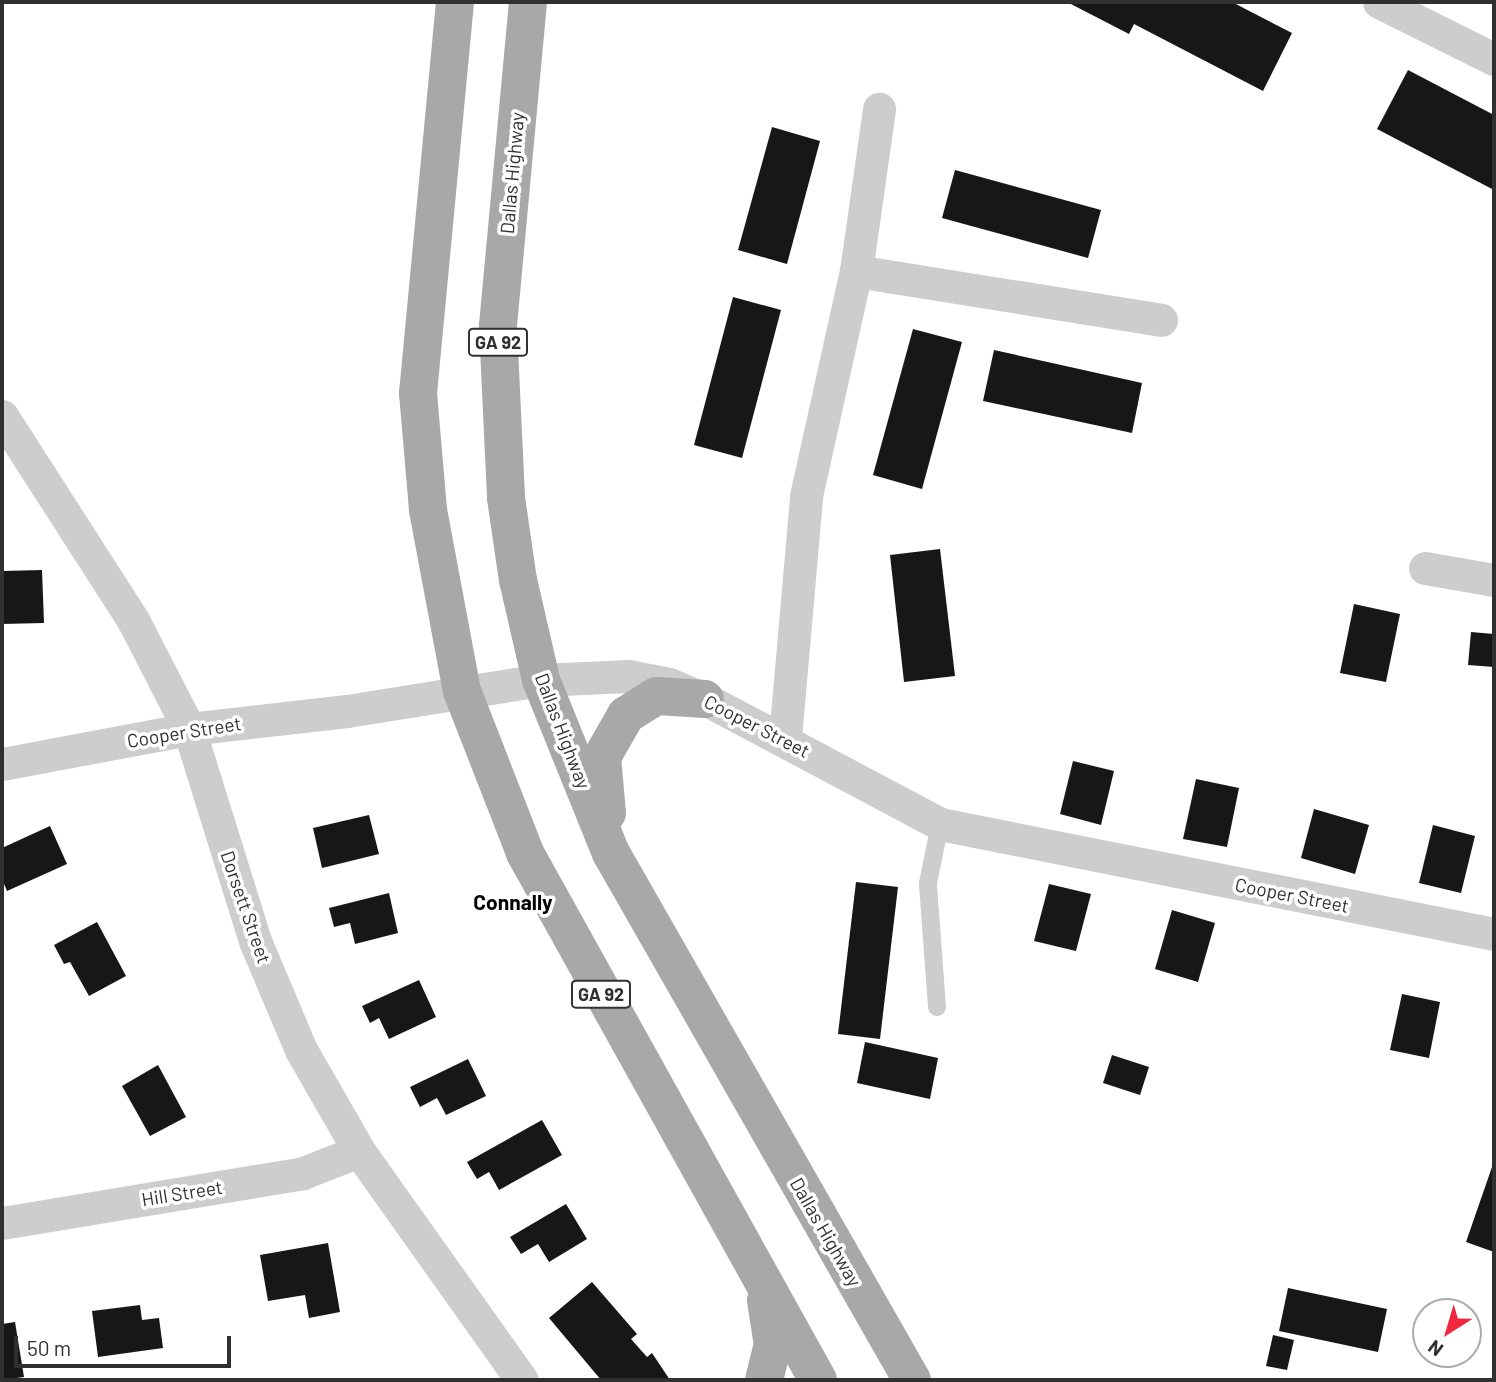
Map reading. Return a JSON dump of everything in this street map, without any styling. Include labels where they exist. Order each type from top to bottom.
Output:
[{"type":"main road","name":"GA 92","points":[[455,2],[418,393],[428,510],[462,691],[525,853],[818,1380]]},
{"type":"main road","name":"Dallas Highway","points":[[528,2],[498,327],[506,498],[518,580],[541,680],[611,853],[903,1377]]},
{"type":"main road","points":[[611,853],[602,757],[612,733],[626,715],[657,696],[705,699]]},
{"type":"main road","points":[[763,1285],[773,1345],[764,1380]]},
{"type":"street","points":[[1379,2],[1494,59]]},
{"type":"street","points":[[785,738],[806,496],[856,271],[879,109]]},
{"type":"street","points":[[856,271],[1161,320]]},
{"type":"street","name":"Dorsett Street","points":[[2,416],[133,620],[189,729],[255,941],[301,1050],[359,1151],[522,1380]]},
{"type":"street","points":[[1425,568],[1494,580]]},
{"type":"street","name":"Cooper Street","points":[[2,764],[189,729],[347,711],[541,680],[628,676],[669,684],[705,699],[785,738],[940,824],[1494,934]]},
{"type":"street","name":"Hill Street","points":[[2,1223],[303,1173],[359,1151]]},
{"type":"lane","points":[[937,1007],[928,883],[940,824]]},
{"type":"building","points":[[1067,2],[1232,2],[1292,33],[1263,91],[1134,24],[1129,34]]},
{"type":"building","points":[[1408,70],[1494,115],[1494,190],[1377,129]]},
{"type":"building","points":[[772,127],[820,141],[787,264],[738,250]]},
{"type":"building","points":[[955,170],[1101,210],[1088,258],[942,218]]},
{"type":"building","points":[[733,297],[781,310],[742,458],[694,445]]},
{"type":"building","points":[[913,329],[962,342],[922,489],[873,475]]},
{"type":"building","points":[[994,350],[1142,383],[1132,433],[983,401]]},
{"type":"building","points":[[940,549],[955,676],[904,682],[890,555]]},
{"type":"building","points":[[42,570],[44,623],[2,624],[2,571]]},
{"type":"building","points":[[1354,604],[1400,614],[1386,682],[1340,673]]},
{"type":"building","points":[[1471,632],[1494,634],[1494,667],[1468,665]]},
{"type":"building","points":[[1073,761],[1114,771],[1101,825],[1060,814]]},
{"type":"building","points":[[1196,779],[1239,788],[1227,847],[1183,839]]},
{"type":"building","points":[[1314,809],[1369,825],[1355,874],[1301,858]]},
{"type":"building","points":[[369,815],[379,854],[322,868],[313,828]]},
{"type":"building","points":[[1433,825],[1475,836],[1461,893],[1419,883]]},
{"type":"building","points":[[50,826],[67,864],[7,891],[2,879],[2,848]]},
{"type":"building","points":[[856,882],[898,887],[880,1039],[838,1034]]},
{"type":"building","points":[[1049,884],[1091,894],[1076,951],[1034,941]]},
{"type":"building","points":[[389,893],[398,933],[355,944],[350,923],[334,927],[329,908]]},
{"type":"building","points":[[1172,910],[1215,923],[1198,982],[1155,969]]},
{"type":"building","points":[[97,922],[126,976],[89,996],[70,962],[64,964],[54,945]]},
{"type":"building","points":[[419,980],[436,1017],[389,1039],[379,1018],[370,1023],[362,1006]]},
{"type":"building","points":[[1402,994],[1440,1002],[1429,1058],[1390,1050]]},
{"type":"building","points":[[865,1042],[938,1058],[930,1099],[857,1083]]},
{"type":"building","points":[[1112,1055],[1149,1067],[1140,1095],[1103,1083]]},
{"type":"building","points":[[468,1059],[486,1096],[446,1115],[437,1098],[420,1107],[410,1087]]},
{"type":"building","points":[[158,1065],[186,1117],[150,1136],[122,1086]]},
{"type":"building","points":[[542,1120],[562,1155],[499,1190],[489,1172],[477,1179],[467,1162]]},
{"type":"building","points":[[1492,1167],[1494,1168],[1494,1252],[1466,1242]]},
{"type":"building","points":[[566,1204],[587,1239],[549,1262],[538,1244],[521,1254],[510,1237]]},
{"type":"building","points":[[328,1243],[340,1312],[309,1318],[305,1295],[268,1301],[260,1255]]},
{"type":"building","points":[[592,1282],[637,1334],[631,1339],[647,1357],[652,1353],[670,1380],[601,1380],[549,1318]]},
{"type":"building","points":[[1288,1288],[1387,1309],[1378,1352],[1279,1331]]},
{"type":"building","points":[[140,1305],[142,1320],[159,1318],[163,1348],[98,1357],[92,1311]]},
{"type":"building","points":[[15,1322],[24,1377],[2,1380],[2,1324]]},
{"type":"building","points":[[1273,1335],[1294,1340],[1287,1370],[1266,1366]]},
{"type":"district","name":"Connally","points":[[513,902]]}]
